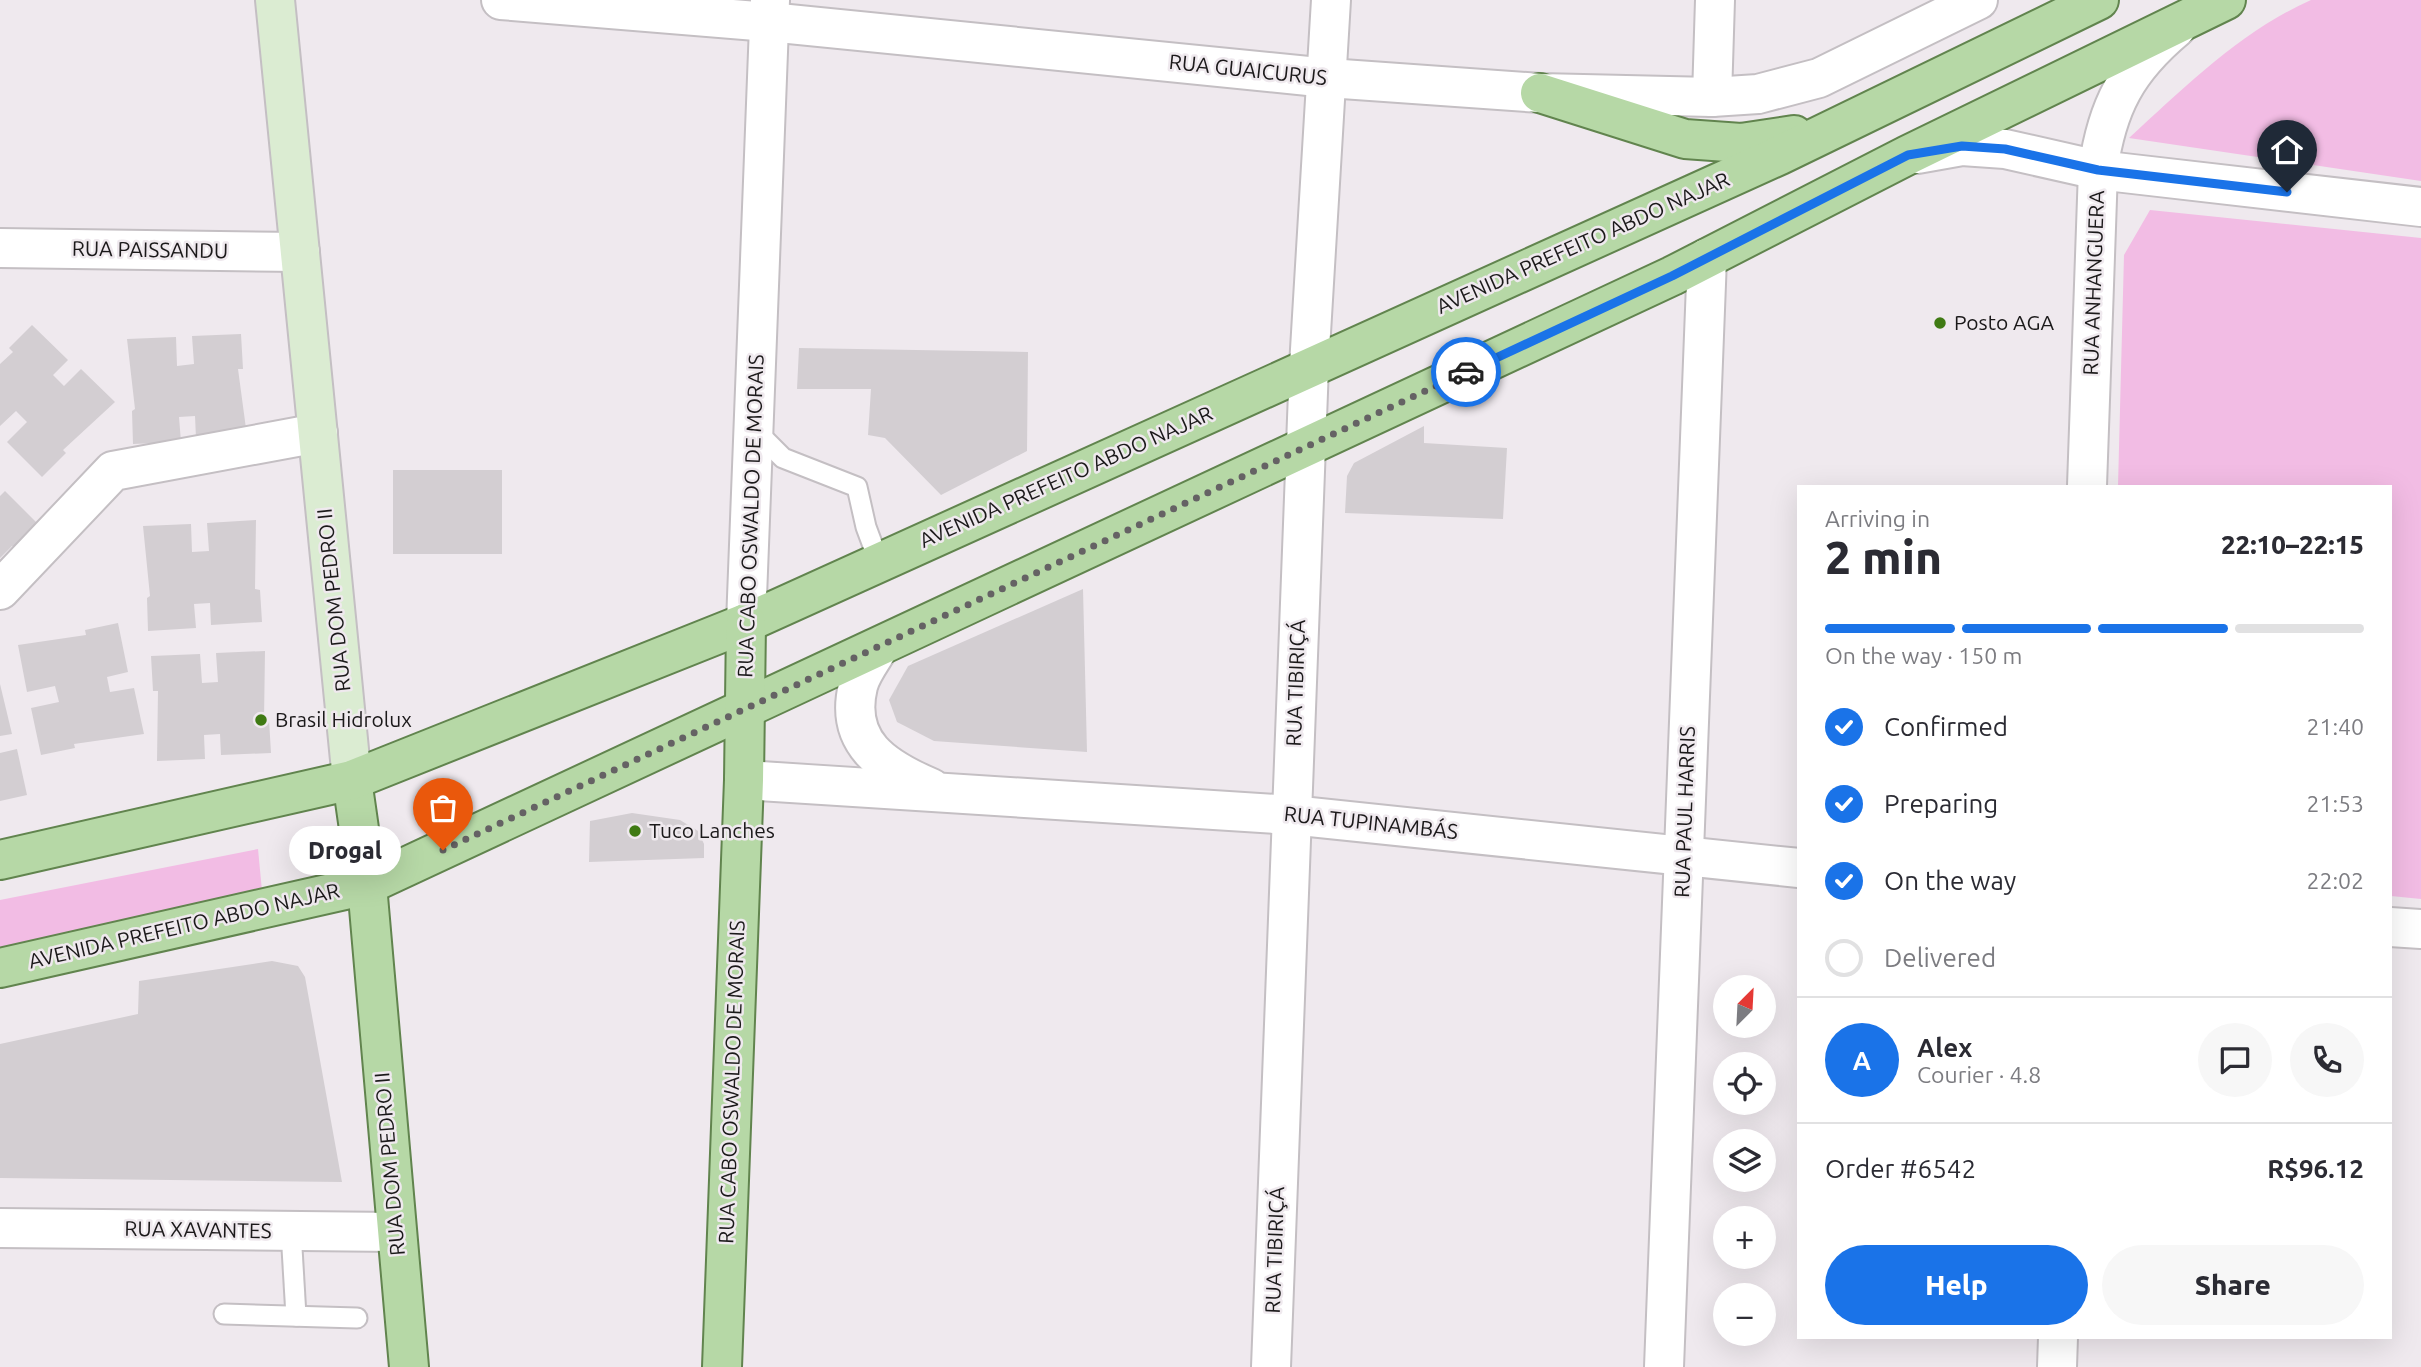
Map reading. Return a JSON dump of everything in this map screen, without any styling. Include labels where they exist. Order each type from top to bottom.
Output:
[{"type":"main road","name":"RUA DOM PEDRO II","points":[[275,0],[352,780],[367,885],[395,1232],[409,1367]]},
{"type":"main road","name":"AVENIDA PREFEITO ABDO NAJAR","points":[[0,860],[352,780],[746,623],[1838,127],[2099,0]]},
{"type":"main road","name":"AVENIDA PREFEITO ABDO NAJAR","points":[[0,968],[367,885],[746,710],[1707,258],[1908,155],[2226,0]]},
{"type":"main road","points":[[1540,93],[1685,139],[1713,143],[1741,143],[1838,127]]},
{"type":"main road","name":"RUA CABO OSWALDO DE MORAIS","points":[[722,1367],[744,780],[746,623]]},
{"type":"street","name":"RUA GUAICURUS","points":[[500,0],[770,11],[1328,78],[1540,93],[1712,97],[1758,93],[1819,78],[1978,0]]},
{"type":"street","name":"RUA TIBIRIÇÁ","points":[[1271,1367],[1309,366],[1331,0]]},
{"type":"street","points":[[1712,97],[1715,0]]},
{"type":"street","name":"RUA CABO OSWALDO DE MORAIS","points":[[746,623],[770,11]]},
{"type":"street","name":"RUA ANHANGUERA","points":[[2087,485],[2098,170],[2102,139],[2127,78],[2151,49],[2181,24]]},
{"type":"street","points":[[1908,155],[1962,146],[2005,149],[2098,170],[2421,207]]},
{"type":"street","name":"RUA PAISSANDU","points":[[0,248],[300,252]]},
{"type":"street","name":"RUA PAUL HARRIS","points":[[1664,1367],[1707,258]]},
{"type":"street","points":[[0,590],[113,471],[318,433]]},
{"type":"street","name":"RUA TUPINAMBÁS","points":[[878,647],[858,684],[854,722],[872,753],[908,778],[943,793]]},
{"type":"street","name":"RUA TUPINAMBÁS","points":[[744,780],[1291,815],[1797,868]]},
{"type":"street","points":[[2392,926],[2421,929]]},
{"type":"street","name":"RUA XAVANTES","points":[[0,1228],[395,1232]]},
{"type":"street","points":[[2057,1367],[2058,1339]]},
{"type":"lane","points":[[753,428],[783,458],[857,487],[866,527],[880,562]]},
{"type":"lane","points":[[291,1231],[296,1316]]},
{"type":"lane","points":[[224,1314],[357,1318]]},
{"type":"shaded area","points":[[2311,0],[2421,0],[2421,181],[2129,138],[2237,44],[2261,27]]},
{"type":"shaded area","points":[[2150,210],[2421,238],[2421,899],[2392,896],[2392,485],[2118,485],[2124,255]]},
{"type":"shaded area","points":[[258,849],[262,891],[0,947],[0,900]]},
{"type":"building","points":[[32,325],[68,360],[53,375],[64,386],[81,369],[115,402],[63,450],[66,453],[42,477],[7,442],[27,422],[16,411],[0,426],[0,364],[13,352],[9,348]]},
{"type":"building","points":[[241,334],[243,369],[238,369],[247,436],[196,438],[195,416],[179,417],[181,442],[133,444],[132,411],[135,409],[127,339],[176,337],[177,366],[194,364],[192,336]]},
{"type":"building","points":[[799,348],[1028,352],[1027,451],[941,495],[885,438],[868,435],[871,389],[797,389]]},
{"type":"building","points":[[1424,426],[1424,443],[1507,448],[1503,519],[1345,513],[1347,476],[1354,463]]},
{"type":"building","points":[[393,470],[502,470],[502,554],[393,554]]},
{"type":"building","points":[[5,491],[39,525],[16,548],[12,546],[0,558],[0,496]]},
{"type":"building","points":[[256,520],[255,589],[260,590],[262,622],[211,625],[210,603],[194,604],[196,628],[148,631],[147,598],[150,596],[143,526],[191,524],[192,552],[209,551],[207,523]]},
{"type":"building","points":[[1083,589],[1087,752],[934,741],[897,722],[889,700],[908,666]]},
{"type":"building","points":[[118,623],[128,672],[107,677],[110,692],[134,688],[144,734],[74,744],[75,748],[41,755],[31,708],[59,702],[55,686],[27,692],[18,645],[86,635],[85,630]]},
{"type":"building","points":[[265,651],[264,720],[269,720],[271,753],[221,755],[220,734],[204,735],[205,759],[157,761],[158,691],[153,691],[151,656],[200,654],[202,683],[218,682],[216,653]]},
{"type":"building","points":[[0,684],[12,734],[0,736]]},
{"type":"building","points":[[17,749],[27,795],[0,801],[0,753]]},
{"type":"building","points":[[632,813],[680,820],[698,831],[704,844],[704,858],[589,862],[590,821]]},
{"type":"building","points":[[272,961],[298,966],[305,977],[342,1182],[0,1178],[0,1044],[138,1014],[139,981]]},
{"type":"way so far","points":[[443,850],[1466,372]]},
{"type":"place","name":"Posto AGA","points":[[1940,323]]},
{"type":"place","name":"Brasil Hidrolux","points":[[261,720]]},
{"type":"place","name":"Tuco Lanches","points":[[635,831]]},
{"type":"place","name":"Drogal","points":[[443,850]]},
{"type":"route","points":[[1466,372],[1672,276],[1908,155],[1962,146],[2005,149],[2098,170],[2287,192]]}]
